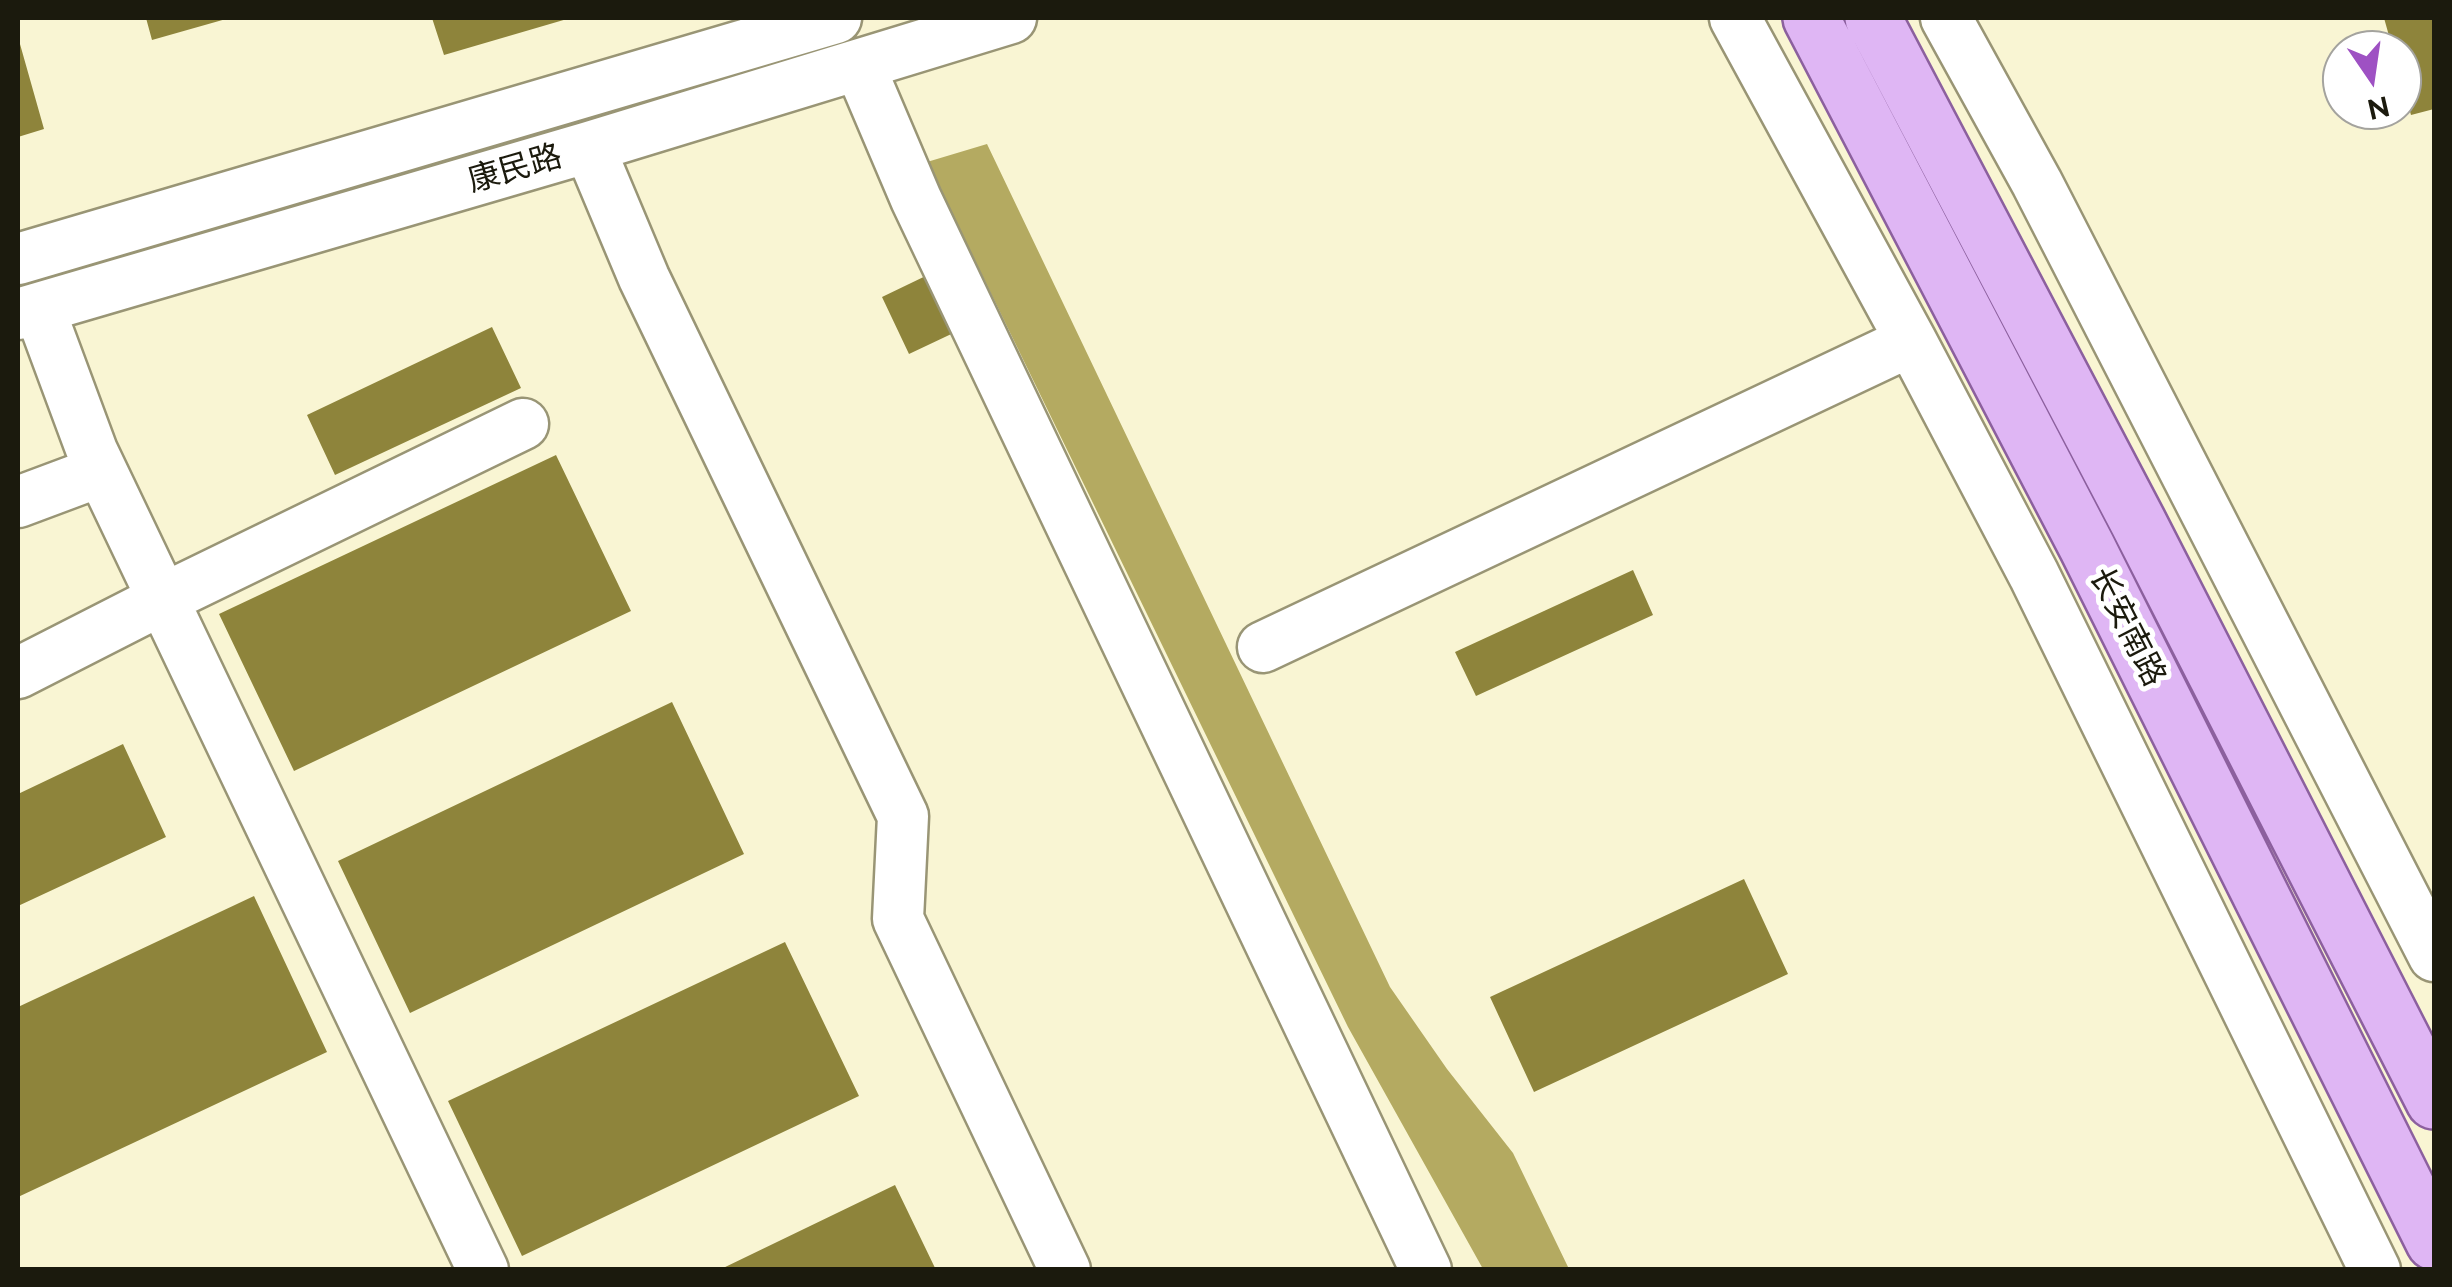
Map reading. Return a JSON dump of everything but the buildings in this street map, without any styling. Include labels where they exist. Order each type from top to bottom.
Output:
[{"type":"main road","name":"长安南路","points":[[1810,18],[2087,547],[2434,1242]]},
{"type":"main road","name":"长安南路","points":[[1873,18],[2129,505],[2434,1100]]},
{"type":"street","name":"康民路","points":[[18,259],[836,18]]},
{"type":"street","name":"康民路","points":[[28,312],[1010,18]]},
{"type":"street","points":[[1735,18],[1912,341],[2034,575],[2375,1270]]},
{"type":"street","points":[[1946,18],[2046,200],[2434,956]]},
{"type":"street","points":[[859,65],[916,199],[1426,1270]]},
{"type":"street","points":[[589,147],[644,278],[903,816],[898,919],[1065,1270]]},
{"type":"street","points":[[28,312],[483,1270]]},
{"type":"street","points":[[1263,647],[1912,341]]},
{"type":"street","points":[[18,672],[523,424]]},
{"type":"street","points":[[18,502],[101,471]]},
{"type":"shaded area","points":[[987,144],[1390,987],[1447,1069],[1513,1153],[1569,1269],[1483,1269],[1348,1027],[927,162]]}]
